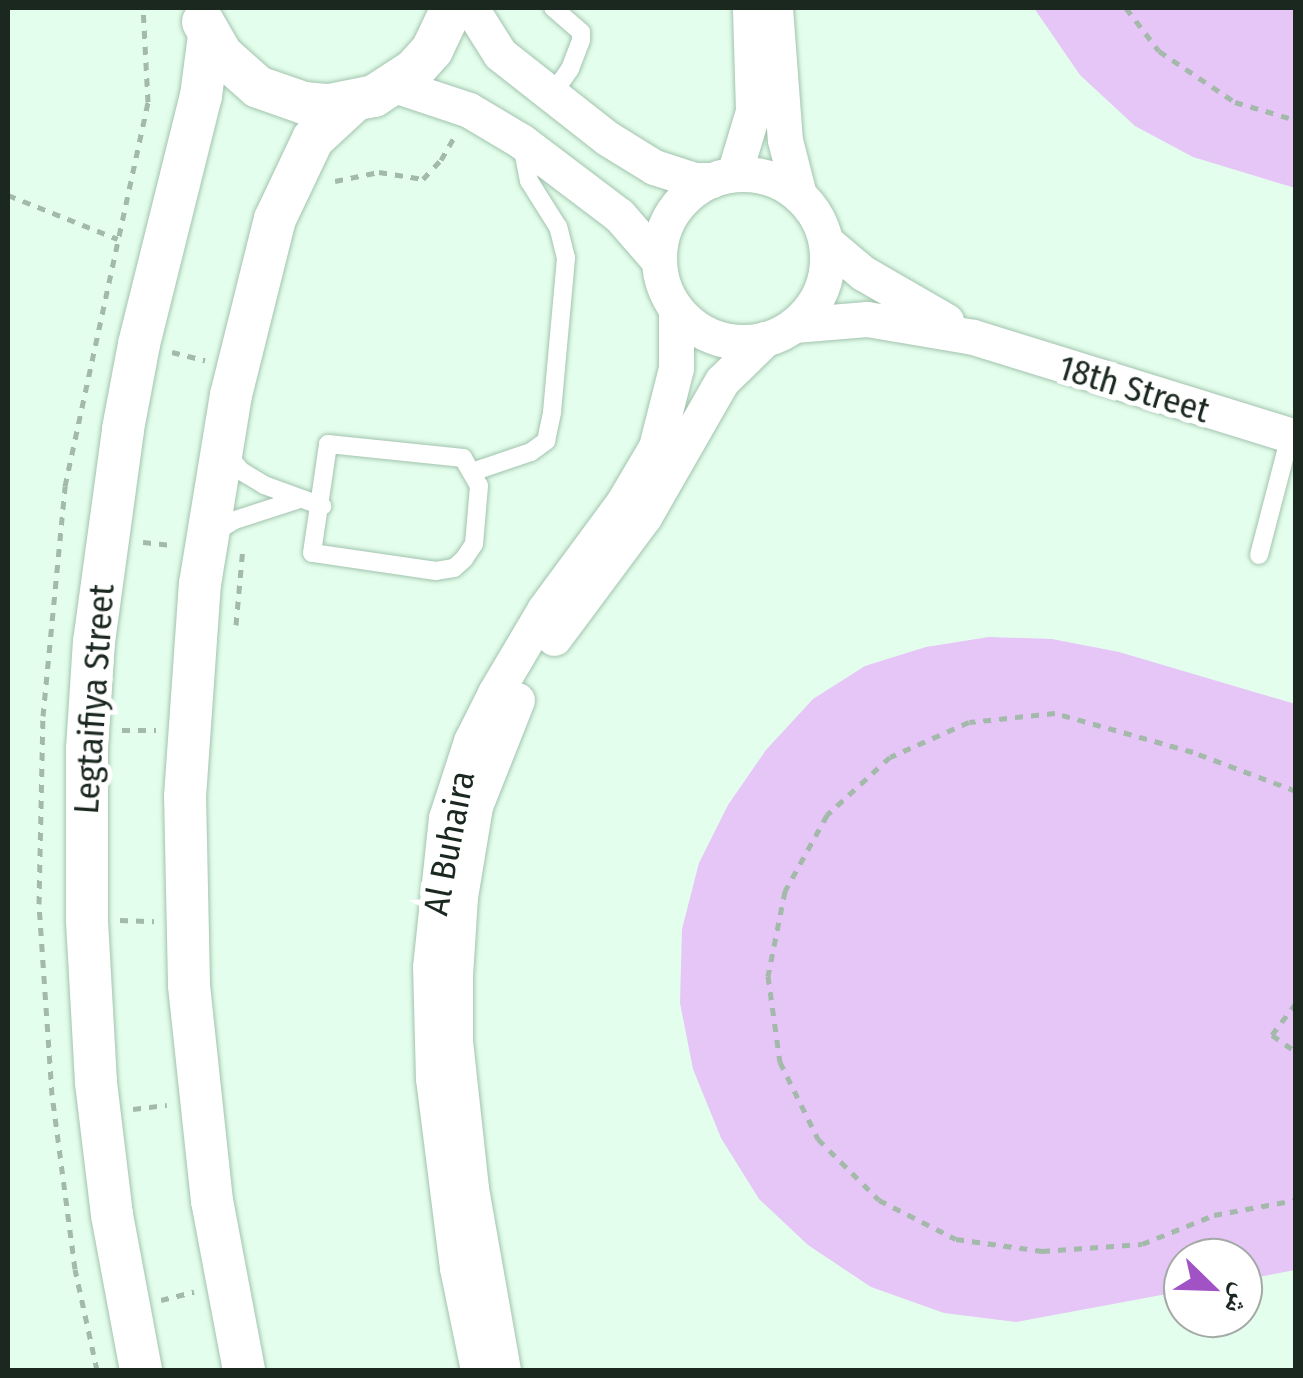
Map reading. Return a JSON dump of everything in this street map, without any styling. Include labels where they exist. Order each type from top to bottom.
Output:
[{"type":"street","points":[[204,21],[230,64],[258,87],[304,103],[353,102],[394,86],[432,50],[452,8]]},
{"type":"street","points":[[471,8],[500,54],[638,159],[675,175],[723,177],[768,178],[799,195],[811,208],[826,242],[824,279],[807,312],[779,332],[716,338],[676,309],[662,278],[660,260],[663,235],[673,212],[690,193],[723,177],[754,111],[750,8]]},
{"type":"street","points":[[775,8],[785,140],[799,195]]},
{"type":"street","name":"Legtaifiya Street","points":[[142,1370],[100,1113],[87,920],[88,730],[106,537],[138,344],[197,115],[204,21]]},
{"type":"street","points":[[394,86],[469,110],[521,141],[604,203],[639,233],[660,260]]},
{"type":"street","points":[[521,141],[552,96]]},
{"type":"street","points":[[244,1370],[226,1286],[200,1101],[187,921],[189,730],[215,536],[222,447],[237,368],[275,219],[292,175],[313,139],[353,102]]},
{"type":"street","points":[[604,203],[638,159]]},
{"type":"street","name":"18th Street","points":[[826,242],[863,273],[972,337]]},
{"type":"street","name":"Al Buhaira","points":[[478,1370],[443,1033],[476,806],[534,647],[656,448],[676,368],[676,309]]},
{"type":"street","name":"18th Street","points":[[779,332],[867,318],[972,337],[1293,436]]},
{"type":"street","name":"Al Buhaira","points":[[534,647],[644,517],[722,381],[779,332]]},
{"type":"street","name":"Al Buhaira","points":[[470,1264],[503,1370]]},
{"type":"lane","points":[[552,96],[570,69],[581,40],[570,20],[553,8]]},
{"type":"lane","points":[[474,471],[531,452],[546,441],[552,412],[566,258],[558,227],[530,181],[521,141]]},
{"type":"lane","points":[[1259,555],[1293,436]]},
{"type":"lane","points":[[328,444],[463,458],[474,471],[479,486],[474,544],[454,568],[436,571],[312,552],[322,506],[328,444]]},
{"type":"lane","points":[[222,447],[241,471],[297,500],[322,506]]},
{"type":"lane","points":[[215,536],[297,500]]},
{"type":"path","points":[[141,141],[148,102],[143,8]]},
{"type":"path","points":[[1126,8],[1160,51],[1235,102],[1296,120]]},
{"type":"path","points":[[327,188],[338,178],[379,172],[422,178],[441,160],[469,110]]},
{"type":"path","points":[[8,195],[118,239]]},
{"type":"path","points":[[138,344],[237,368]]},
{"type":"path","points":[[106,537],[215,536],[245,554],[235,632]]},
{"type":"path","points":[[1296,790],[1193,752],[1055,713],[969,722],[890,757],[826,815],[785,891],[768,976],[780,1062],[818,1139],[879,1200],[956,1239],[1042,1251],[1142,1244],[1214,1216],[1296,1200]]},
{"type":"path","points":[[88,730],[189,730]]},
{"type":"path","points":[[87,920],[187,921]]},
{"type":"path","points":[[1296,1002],[1272,1035],[1296,1052]]},
{"type":"path","points":[[100,1113],[200,1101]]},
{"type":"path","points":[[129,1306],[226,1286]]},
{"type":"shaded area","points":[[1034,8],[1295,8],[1295,188],[1193,157],[1135,126],[1080,75]]},
{"type":"shaded area","points":[[989,637],[1052,639],[1119,652],[1295,704],[1295,1270],[1263,1276],[1263,1238],[1163,1238],[1163,1295],[1016,1322],[944,1313],[871,1287],[808,1245],[759,1199],[721,1138],[693,1069],[680,1003],[682,929],[699,863],[728,805],[766,750],[813,699],[865,666],[926,647]]}]
